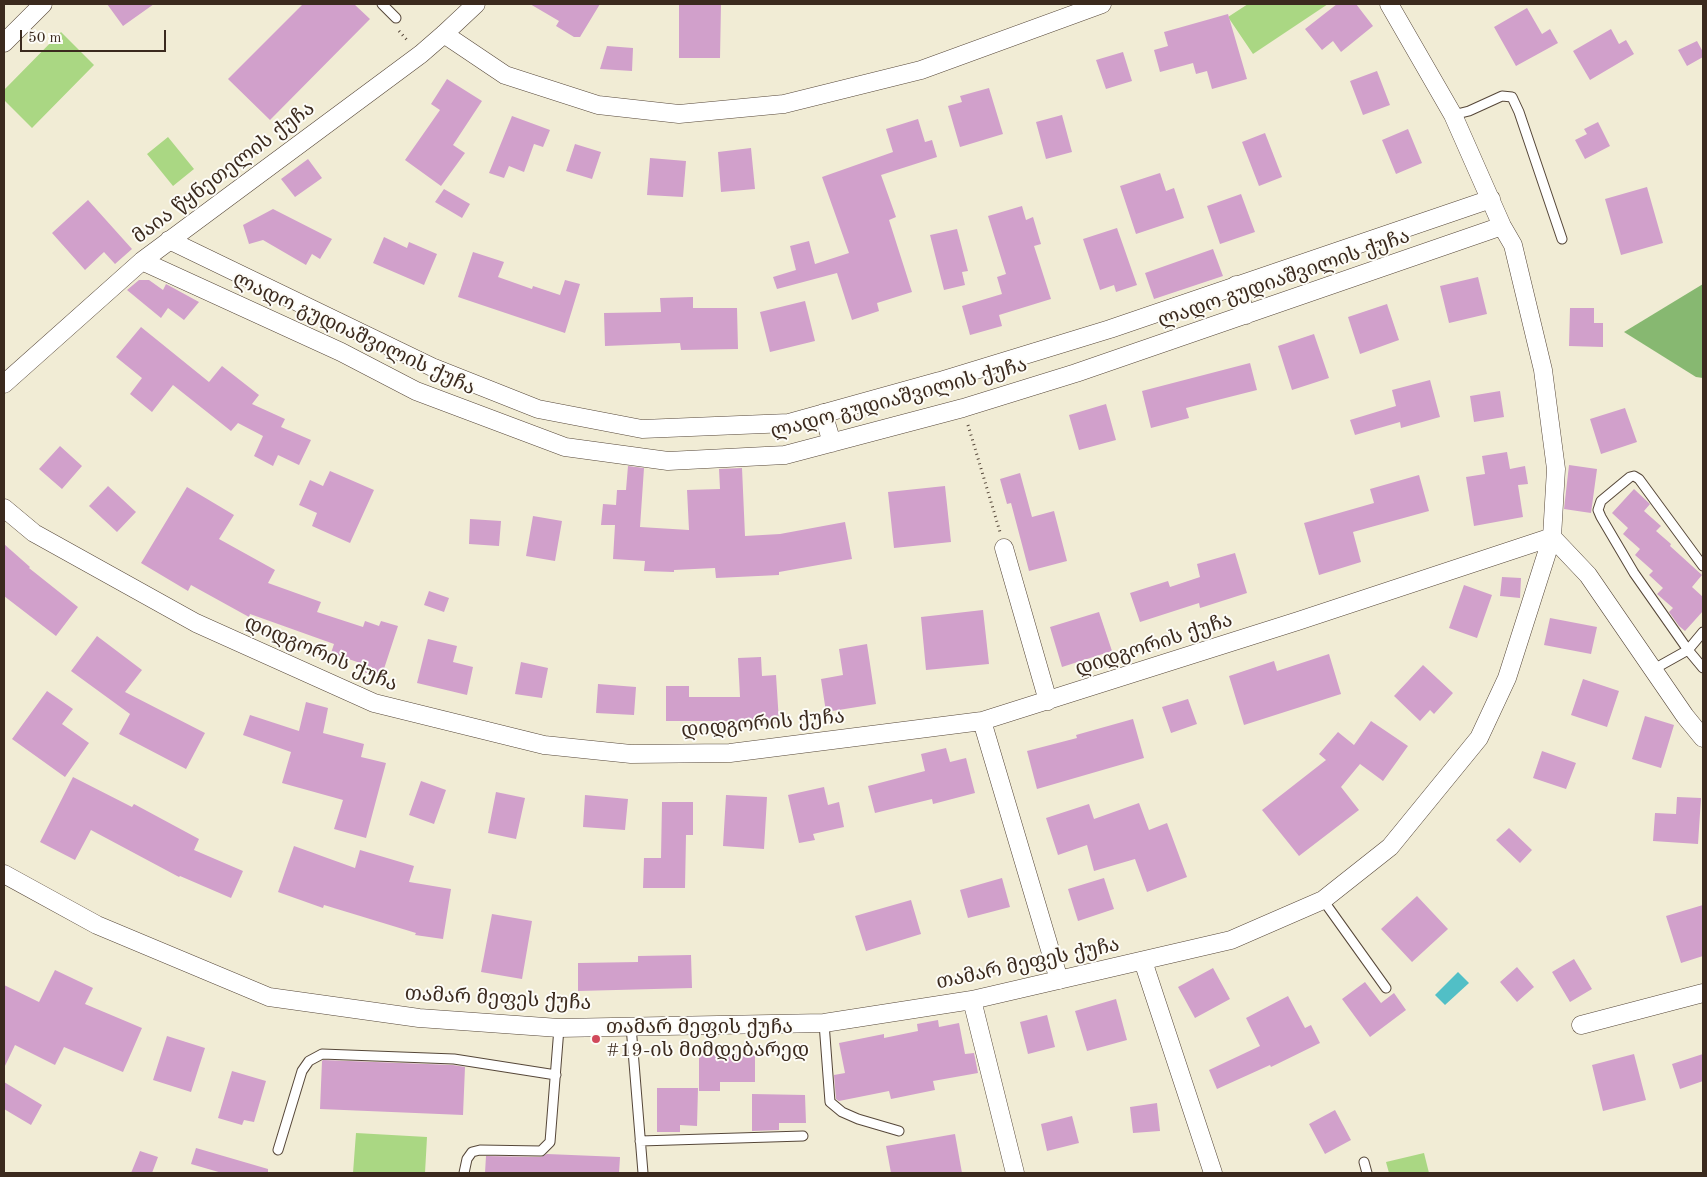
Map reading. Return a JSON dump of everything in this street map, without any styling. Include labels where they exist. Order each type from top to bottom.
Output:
[{"type":"street","points":[[4,43],[43,4]]},
{"type":"street","name":"მაია წყნეთელის ქუჩა","points":[[4,384],[142,261],[421,54],[476,4]]},
{"type":"street","points":[[444,34],[505,75],[598,105],[679,114],[784,104],[921,70],[1102,4]]},
{"type":"street","points":[[1389,4],[1453,115],[1502,226]]},
{"type":"street","name":"ლადო გუდიაშვილის ქუჩა","points":[[169,240],[432,367],[538,409],[642,429],[789,423],[940,381],[1091,335],[1491,199]]},
{"type":"street","name":"ლადო გუდიაშვილის ქუჩა","points":[[142,261],[341,352],[416,390],[565,447],[668,461],[785,455],[963,408],[1076,373],[1502,226]]},
{"type":"street","name":"თამარ მეფეს ქუჩა","points":[[4,874],[97,925],[269,997],[419,1018],[559,1028],[824,1023],[972,1000],[1231,940],[1323,900],[1390,847],[1480,738],[1507,678],[1552,537],[1556,468],[1543,370],[1513,245],[1502,226]]},
{"type":"street","points":[[1236,285],[1246,315]]},
{"type":"street","points":[[277,323],[288,297]]},
{"type":"street","points":[[341,352],[354,329]]},
{"type":"street","points":[[823,413],[832,443]]},
{"type":"street","name":"დიდგორის ქუჩა","points":[[4,508],[34,533],[196,623],[374,704],[544,745],[632,754],[730,752],[982,720],[1048,701],[1298,621],[1552,537]]},
{"type":"street","points":[[1552,537],[1588,575],[1685,716],[1703,738]]},
{"type":"street","points":[[1004,548],[1048,701]]},
{"type":"street","points":[[982,720],[1059,980]]},
{"type":"street","points":[[1143,961],[1213,1173]]},
{"type":"street","points":[[1581,1025],[1703,993]]},
{"type":"street","points":[[972,1000],[1015,1173]]},
{"type":"lane","points":[[382,4],[396,18]]},
{"type":"lane","points":[[1453,115],[1469,111],[1502,96],[1512,97],[1519,112],[1562,239]]},
{"type":"lane","points":[[1703,566],[1639,479],[1634,476],[1630,477],[1601,501],[1598,510],[1600,517],[1634,573],[1688,650],[1703,668]]},
{"type":"lane","points":[[1654,669],[1688,650],[1703,632]]},
{"type":"lane","points":[[1323,900],[1386,988]]},
{"type":"lane","points":[[824,1023],[830,1102],[842,1112],[858,1119],[900,1131]]},
{"type":"lane","points":[[631,1026],[643,1173]]},
{"type":"lane","points":[[464,1173],[467,1159],[472,1152],[480,1150],[541,1151],[550,1142],[559,1028]]},
{"type":"lane","points":[[278,1150],[302,1071],[309,1061],[322,1054],[454,1059],[556,1075]]},
{"type":"lane","points":[[640,1141],[803,1136]]},
{"type":"lane","points":[[1364,1162],[1367,1173]]},
{"type":"path","points":[[396,18],[391,23],[421,54]]},
{"type":"path","points":[[963,408],[1004,548]]},
{"type":"green space","points":[[1248,4],[1328,4],[1253,54],[1228,17]]},
{"type":"green space","points":[[61,32],[94,65],[32,128],[4,100],[4,90]]},
{"type":"green space","points":[[168,137],[194,169],[173,186],[147,154]]},
{"type":"green space","points":[[1703,284],[1703,378],[1696,377],[1624,332]]},
{"type":"green space","points":[[356,1133],[427,1137],[425,1173],[353,1173]]},
{"type":"green space","points":[[1424,1153],[1429,1173],[1389,1173],[1386,1162]]},
{"type":"water","points":[[1458,972],[1469,983],[1445,1005],[1435,995]]},
{"type":"building","points":[[107,4],[154,4],[123,26]]},
{"type":"building","points":[[303,4],[354,4],[370,19],[270,120],[228,79]]},
{"type":"building","points":[[530,4],[600,4],[580,37],[574,37],[556,26],[559,21]]},
{"type":"building","points":[[679,4],[721,4],[720,58],[679,58]]},
{"type":"building","points":[[1337,4],[1356,4],[1373,26],[1341,52],[1333,41],[1322,50],[1305,29]]},
{"type":"building","points":[[1527,8],[1542,34],[1550,29],[1558,43],[1516,66],[1494,27]]},
{"type":"building","points":[[1228,14],[1247,79],[1212,89],[1207,71],[1196,74],[1193,63],[1160,72],[1154,50],[1168,46],[1164,32]]},
{"type":"building","points":[[1611,29],[1619,44],[1626,40],[1634,54],[1590,80],[1573,51]]},
{"type":"building","points":[[1697,41],[1703,52],[1703,57],[1687,66],[1678,50]]},
{"type":"building","points":[[607,46],[633,48],[632,71],[600,69]]},
{"type":"building","points":[[1123,52],[1132,81],[1106,89],[1096,60]]},
{"type":"building","points":[[1377,71],[1390,105],[1363,115],[1350,81]]},
{"type":"building","points":[[447,79],[482,101],[453,145],[465,153],[441,186],[405,160],[440,110],[431,104]]},
{"type":"building","points":[[989,88],[1003,134],[960,147],[948,106],[962,102],[960,96]]},
{"type":"building","points":[[1062,115],[1072,152],[1046,159],[1036,122]]},
{"type":"building","points":[[512,116],[550,130],[543,147],[534,144],[524,172],[509,166],[504,178],[489,173]]},
{"type":"building","points":[[918,119],[925,142],[932,140],[937,157],[881,175],[896,217],[889,220],[912,292],[877,303],[879,311],[852,320],[837,273],[777,289],[773,277],[796,270],[790,246],[809,241],[815,264],[849,253],[822,177],[893,152],[886,129]]},
{"type":"building","points":[[1598,122],[1610,146],[1585,159],[1575,140],[1587,134],[1584,129]]},
{"type":"building","points":[[1408,129],[1422,163],[1396,174],[1382,140]]},
{"type":"building","points":[[1265,133],[1282,177],[1259,186],[1242,142]]},
{"type":"building","points":[[575,144],[601,152],[592,179],[566,171]]},
{"type":"building","points":[[751,148],[755,189],[721,192],[718,152]]},
{"type":"building","points":[[650,158],[686,161],[683,197],[647,195]]},
{"type":"building","points":[[308,159],[322,178],[295,197],[281,179]]},
{"type":"building","points":[[1160,173],[1166,191],[1174,188],[1184,218],[1136,234],[1120,186]]},
{"type":"building","points":[[1647,187],[1663,243],[1621,255],[1605,199]]},
{"type":"building","points":[[444,189],[470,204],[462,218],[435,202]]},
{"type":"building","points":[[1241,194],[1255,232],[1220,244],[1207,206]]},
{"type":"building","points":[[88,200],[132,249],[115,264],[104,252],[85,270],[52,233]]},
{"type":"building","points":[[1022,206],[1026,220],[1033,217],[1041,244],[1034,246],[1051,299],[999,315],[1002,326],[970,335],[962,306],[1002,294],[997,277],[1006,274],[988,216]]},
{"type":"building","points":[[273,209],[332,239],[320,259],[312,254],[306,265],[263,240],[249,244],[243,225]]},
{"type":"building","points":[[1117,228],[1137,285],[1116,292],[1114,285],[1100,290],[1083,239]]},
{"type":"building","points":[[957,229],[968,271],[962,272],[965,285],[944,290],[930,235]]},
{"type":"building","points":[[384,237],[407,248],[409,242],[437,254],[424,285],[373,263]]},
{"type":"building","points":[[1213,249],[1223,276],[1154,299],[1145,273]]},
{"type":"building","points":[[473,252],[504,262],[498,277],[532,289],[533,286],[560,295],[565,280],[580,284],[565,333],[458,297]]},
{"type":"building","points":[[1478,277],[1487,314],[1449,323],[1440,286]]},
{"type":"building","points":[[139,280],[149,280],[163,290],[166,284],[199,302],[184,320],[168,308],[161,318],[127,290]]},
{"type":"building","points":[[693,297],[693,308],[737,308],[738,349],[681,350],[680,343],[605,346],[604,313],[661,312],[660,298]]},
{"type":"building","points":[[805,301],[815,341],[770,352],[760,312]]},
{"type":"building","points":[[1387,304],[1399,340],[1360,354],[1348,317]]},
{"type":"building","points":[[1570,308],[1594,308],[1594,323],[1603,323],[1603,347],[1569,346]]},
{"type":"building","points":[[141,327],[209,382],[222,366],[259,395],[252,404],[285,419],[281,427],[311,440],[299,465],[278,455],[273,466],[254,456],[263,436],[238,423],[231,431],[173,385],[152,412],[130,394],[142,378],[116,357]]},
{"type":"building","points":[[1314,334],[1329,378],[1292,390],[1278,346]]},
{"type":"building","points":[[1250,363],[1257,390],[1186,408],[1189,418],[1151,428],[1142,391]]},
{"type":"building","points":[[1430,380],[1440,417],[1401,428],[1400,422],[1355,435],[1350,420],[1396,406],[1392,390]]},
{"type":"building","points":[[1500,391],[1504,417],[1474,422],[1470,396]]},
{"type":"building","points":[[1106,404],[1116,440],[1079,450],[1069,415]]},
{"type":"building","points":[[1625,408],[1637,442],[1601,454],[1590,419]]},
{"type":"building","points":[[60,446],[82,466],[62,489],[39,469]]},
{"type":"building","points":[[1507,452],[1510,469],[1525,466],[1528,484],[1518,485],[1523,517],[1474,526],[1466,477],[1485,474],[1482,456]]},
{"type":"building","points":[[1569,465],[1597,469],[1591,513],[1564,509]]},
{"type":"building","points":[[628,466],[644,468],[640,527],[689,530],[687,490],[720,489],[719,469],[742,468],[745,536],[780,534],[845,522],[852,559],[779,572],[779,575],[716,578],[715,568],[674,570],[674,572],[644,571],[645,561],[613,559],[615,525],[601,525],[603,504],[616,505],[617,490],[626,490]]},
{"type":"building","points":[[330,471],[374,490],[350,543],[312,526],[317,513],[299,505],[310,480],[323,486]]},
{"type":"building","points":[[1020,473],[1032,517],[1054,511],[1067,561],[1029,571],[1011,503],[1007,504],[1000,479]]},
{"type":"building","points":[[1419,475],[1429,511],[1353,532],[1361,562],[1319,575],[1304,523],[1374,503],[1370,489]]},
{"type":"building","points":[[108,486],[136,512],[117,532],[89,506]]},
{"type":"building","points":[[945,486],[951,542],[894,548],[888,492]]},
{"type":"building","points":[[187,487],[234,515],[219,539],[275,570],[268,583],[321,602],[317,612],[363,627],[365,621],[379,626],[381,621],[398,626],[381,678],[364,672],[366,665],[331,653],[334,644],[250,614],[249,617],[191,585],[188,591],[141,563]]},
{"type":"building","points":[[1634,489],[1650,504],[1644,511],[1661,526],[1656,531],[1702,575],[1692,587],[1703,597],[1703,611],[1685,631],[1669,612],[1673,608],[1657,594],[1663,588],[1649,575],[1653,571],[1635,555],[1640,549],[1623,534],[1628,528],[1612,513]]},
{"type":"building","points":[[533,516],[562,521],[555,561],[526,556]]},
{"type":"building","points":[[470,519],[501,521],[499,546],[469,544]]},
{"type":"building","points":[[4,544],[29,568],[78,607],[56,636],[4,596]]},
{"type":"building","points":[[1235,553],[1247,593],[1200,608],[1199,603],[1140,622],[1130,593],[1168,581],[1170,587],[1200,577],[1197,564]]},
{"type":"building","points":[[1502,577],[1521,578],[1520,598],[1500,596]]},
{"type":"building","points":[[1464,585],[1492,595],[1477,638],[1449,628]]},
{"type":"building","points":[[429,591],[449,598],[444,612],[424,605]]},
{"type":"building","points":[[983,610],[989,664],[926,670],[921,617]]},
{"type":"building","points":[[1099,612],[1112,651],[1062,667],[1050,627]]},
{"type":"building","points":[[1550,618],[1597,627],[1591,654],[1544,645]]},
{"type":"building","points":[[97,636],[142,670],[125,692],[205,733],[186,769],[119,734],[130,714],[71,671]]},
{"type":"building","points":[[428,639],[457,646],[453,662],[473,667],[467,695],[417,683]]},
{"type":"building","points":[[867,644],[876,704],[826,712],[821,679],[843,675],[839,649]]},
{"type":"building","points":[[1329,654],[1341,694],[1244,725],[1229,676],[1274,661],[1277,671]]},
{"type":"building","points":[[761,657],[762,676],[776,675],[779,722],[740,726],[740,721],[666,721],[666,686],[689,686],[689,697],[740,697],[738,658]]},
{"type":"building","points":[[521,662],[548,668],[542,698],[515,694]]},
{"type":"building","points":[[1423,665],[1453,693],[1434,714],[1430,710],[1420,721],[1394,696]]},
{"type":"building","points":[[1583,679],[1619,691],[1607,727],[1571,715]]},
{"type":"building","points":[[598,684],[636,687],[634,715],[596,713]]},
{"type":"building","points":[[47,691],[73,709],[62,724],[89,743],[65,777],[12,739]]},
{"type":"building","points":[[1188,699],[1197,724],[1171,733],[1162,707]]},
{"type":"building","points":[[306,702],[328,708],[323,733],[364,744],[361,757],[386,763],[366,838],[334,829],[343,800],[282,783],[291,752],[243,735],[250,715],[299,731]]},
{"type":"building","points":[[1645,716],[1674,725],[1661,768],[1632,759]]},
{"type":"building","points":[[1133,719],[1144,758],[1037,789],[1027,751],[1077,738],[1076,735]]},
{"type":"building","points":[[1371,721],[1408,746],[1383,781],[1360,764],[1341,787],[1359,810],[1299,856],[1262,810],[1326,760],[1319,754],[1338,732],[1354,745]]},
{"type":"building","points":[[946,748],[950,762],[966,758],[975,793],[933,804],[932,799],[875,813],[868,786],[925,771],[921,754]]},
{"type":"building","points":[[1542,751],[1576,763],[1566,789],[1533,778]]},
{"type":"building","points":[[73,777],[132,807],[134,804],[199,839],[194,850],[243,871],[231,898],[179,877],[91,830],[75,860],[40,842]]},
{"type":"building","points":[[421,781],[446,790],[434,824],[409,815]]},
{"type":"building","points":[[824,787],[828,805],[839,802],[844,827],[813,834],[815,840],[799,843],[788,795]]},
{"type":"building","points":[[496,792],[525,798],[516,839],[488,833]]},
{"type":"building","points":[[585,795],[628,799],[625,830],[583,827]]},
{"type":"building","points":[[726,795],[767,797],[764,849],[723,846]]},
{"type":"building","points":[[1677,797],[1701,798],[1698,844],[1653,841],[1655,813],[1676,814]]},
{"type":"building","points":[[662,802],[693,802],[693,835],[686,835],[685,888],[643,888],[644,858],[661,858]]},
{"type":"building","points":[[1139,803],[1149,830],[1167,823],[1187,877],[1147,892],[1135,859],[1094,871],[1087,845],[1058,855],[1046,818],[1089,804],[1094,819]]},
{"type":"building","points":[[1509,828],[1532,850],[1520,863],[1496,840]]},
{"type":"building","points":[[294,846],[355,868],[360,850],[414,866],[409,882],[451,889],[443,939],[415,935],[416,933],[324,905],[323,908],[278,892]]},
{"type":"building","points":[[1002,878],[1010,907],[968,918],[960,890]]},
{"type":"building","points":[[1104,878],[1114,909],[1078,921],[1068,889]]},
{"type":"building","points":[[1417,896],[1448,929],[1412,962],[1381,929]]},
{"type":"building","points":[[911,900],[921,934],[866,951],[855,916]]},
{"type":"building","points":[[1703,905],[1703,956],[1681,963],[1666,916]]},
{"type":"building","points":[[492,914],[532,921],[522,979],[481,972]]},
{"type":"building","points":[[691,955],[692,988],[578,991],[578,963],[638,962],[638,956]]},
{"type":"building","points":[[1574,959],[1592,989],[1570,1002],[1552,972]]},
{"type":"building","points":[[1517,967],[1534,987],[1517,1002],[1500,982]]},
{"type":"building","points":[[1213,968],[1230,999],[1195,1018],[1178,987]]},
{"type":"building","points":[[55,970],[93,988],[85,1004],[142,1028],[123,1072],[64,1047],[55,1065],[15,1045],[4,1068],[4,985],[39,1002]]},
{"type":"building","points":[[1365,982],[1381,1003],[1394,993],[1406,1010],[1370,1037],[1342,999]]},
{"type":"building","points":[[1288,996],[1305,1028],[1311,1025],[1320,1043],[1271,1067],[1270,1065],[1217,1089],[1209,1070],[1260,1046],[1246,1018]]},
{"type":"building","points":[[1116,999],[1127,1040],[1087,1051],[1075,1011]]},
{"type":"building","points":[[1047,1015],[1055,1047],[1028,1054],[1020,1022]]},
{"type":"building","points":[[938,1020],[939,1027],[959,1023],[965,1054],[974,1053],[978,1073],[933,1081],[935,1090],[891,1099],[889,1091],[839,1101],[836,1099],[834,1075],[845,1073],[839,1043],[884,1034],[884,1038],[918,1031],[917,1024]]},
{"type":"building","points":[[167,1036],[205,1048],[191,1092],[153,1080]]},
{"type":"building","points":[[755,1054],[755,1082],[720,1082],[720,1091],[699,1091],[699,1055]]},
{"type":"building","points":[[1634,1054],[1646,1100],[1603,1111],[1592,1065]]},
{"type":"building","points":[[1703,1054],[1703,1081],[1680,1089],[1672,1064]]},
{"type":"building","points":[[323,1060],[465,1067],[463,1115],[320,1109]]},
{"type":"building","points":[[232,1071],[266,1081],[254,1122],[244,1120],[242,1125],[218,1118]]},
{"type":"building","points":[[4,1082],[42,1105],[31,1125],[4,1109]]},
{"type":"building","points":[[657,1088],[698,1088],[697,1126],[680,1125],[680,1132],[657,1132]]},
{"type":"building","points":[[752,1094],[805,1095],[806,1123],[779,1123],[779,1130],[752,1131]]},
{"type":"building","points":[[1157,1103],[1160,1131],[1133,1133],[1130,1107]]},
{"type":"building","points":[[1335,1110],[1351,1140],[1325,1154],[1309,1124]]},
{"type":"building","points":[[1072,1116],[1079,1143],[1047,1151],[1041,1124]]},
{"type":"building","points":[[955,1134],[962,1173],[891,1173],[886,1146]]},
{"type":"building","points":[[196,1148],[268,1169],[268,1173],[222,1173],[191,1164]]},
{"type":"building","points":[[140,1151],[158,1157],[152,1173],[131,1173]]},
{"type":"building","points":[[547,1154],[620,1157],[619,1173],[485,1173],[486,1156],[541,1157]]},
{"type":"place","name":"თამარ მეფის ქუჩა #19-ის მიმდებარედ","points":[[596,1039]]}]
